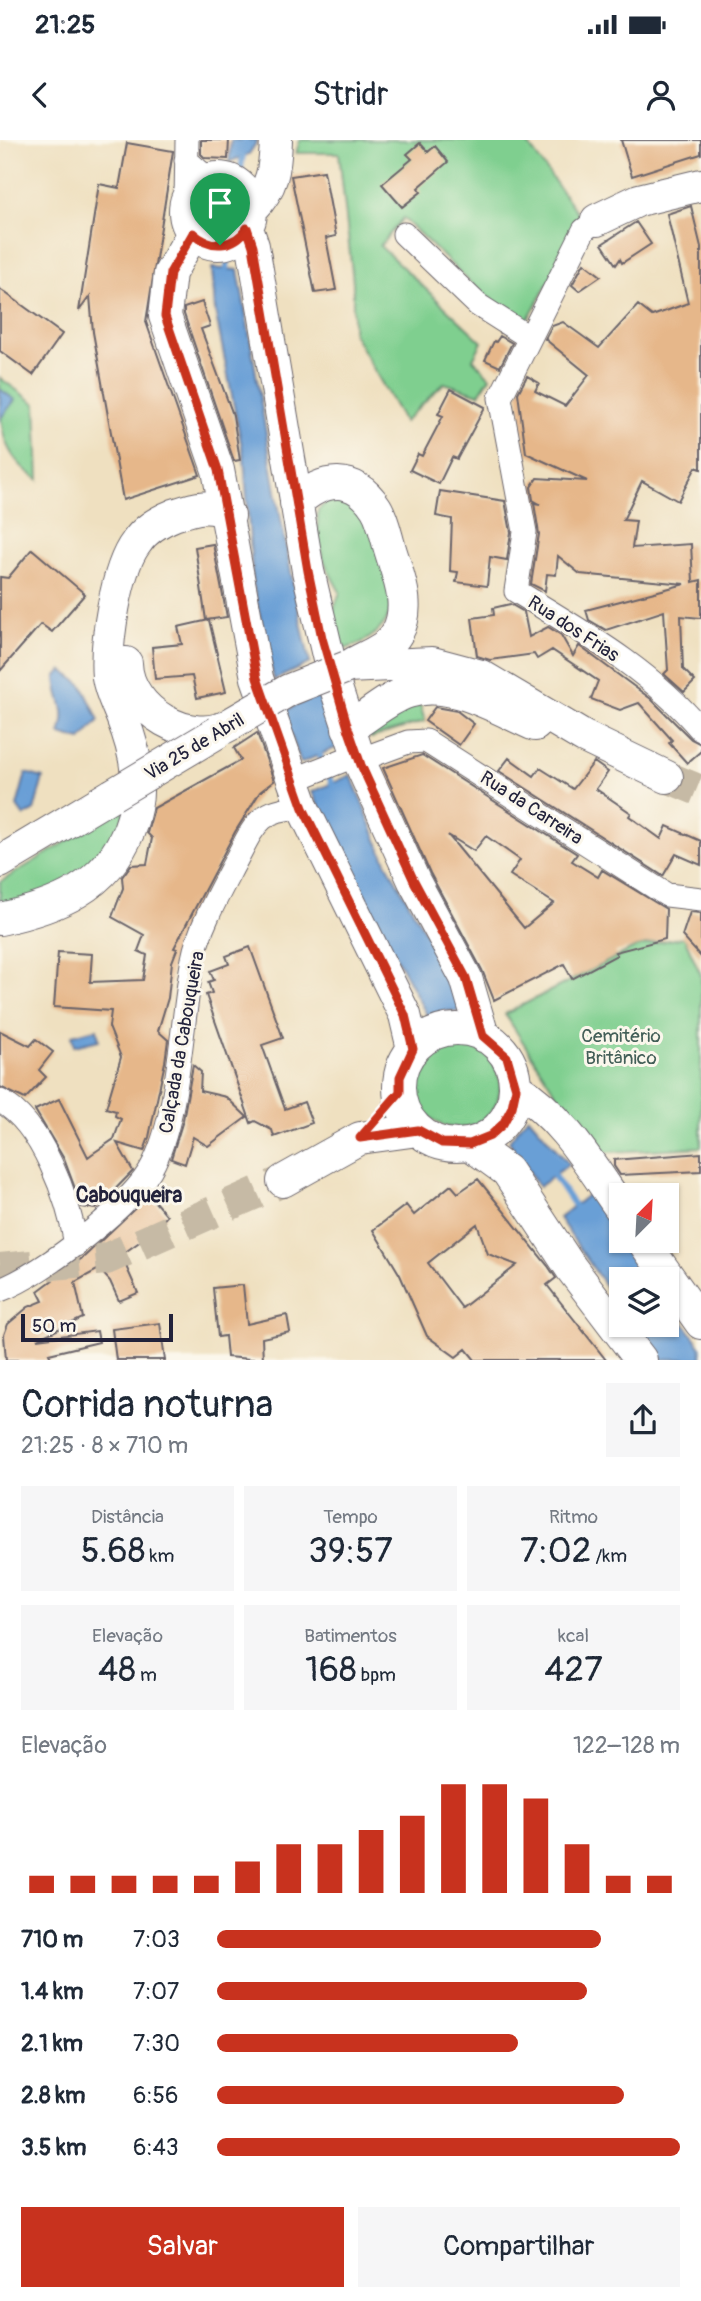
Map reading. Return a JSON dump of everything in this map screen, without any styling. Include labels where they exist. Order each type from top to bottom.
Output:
[{"type":"main road","points":[[226,182],[236,240],[203,239],[185,219],[186,202],[194,188],[226,182],[271,184],[273,140]]},
{"type":"main road","points":[[226,182],[253,246],[296,503],[322,638],[348,728],[351,760],[466,978],[477,1029],[507,1057],[519,1097],[573,1140],[609,1192]]},
{"type":"main road","name":"Rua dos Frias","points":[[597,220],[639,200],[701,185]]},
{"type":"main road","points":[[203,239],[170,273],[165,316],[218,470],[229,516],[257,678],[300,788],[420,1044]]},
{"type":"main road","points":[[296,503],[308,491],[330,481],[347,482],[363,492],[377,510],[400,583],[404,613],[399,631],[390,643],[346,667]]},
{"type":"main road","points":[[0,919],[42,910],[85,888],[112,860],[128,830],[139,786],[137,765],[108,676],[114,611],[126,560],[136,542],[160,521],[195,509],[213,507],[229,516]]},
{"type":"main road","points":[[126,560],[127,670],[132,692],[142,706],[164,720],[187,728],[218,732]]},
{"type":"main road","name":"Via 25 de Abril","points":[[0,862],[289,690],[346,667],[408,663],[457,668],[502,686],[584,737],[667,777]]},
{"type":"main road","points":[[348,728],[389,701],[408,692],[429,687],[450,690],[539,727],[584,737]]},
{"type":"main road","points":[[477,1029],[454,1030],[420,1044],[400,1077],[400,1092],[405,1112],[418,1130],[442,1143],[480,1140],[503,1124],[519,1097]]},
{"type":"main road","points":[[283,1181],[360,1138],[400,1092]]},
{"type":"main road","points":[[360,1138],[418,1130]]},
{"type":"main road","points":[[480,1140],[507,1171],[571,1268],[642,1360]]},
{"type":"main road","points":[[651,1253],[701,1323]]},
{"type":"street","name":"Rua dos Frias","points":[[597,220],[584,230],[500,398],[525,532],[516,591],[632,665],[673,699],[701,730]]},
{"type":"street","points":[[404,234],[478,304],[530,338]]},
{"type":"street","name":"Rua da Carreira","points":[[300,788],[351,760],[408,742],[426,741],[667,895],[701,899]]},
{"type":"street","name":"Calçada da Cabouqueira","points":[[3,1293],[76,1245],[133,1192],[153,1166],[170,1110],[193,956],[255,823],[266,814],[286,807],[300,788]]},
{"type":"street","points":[[0,1101],[21,1114],[40,1144],[71,1217],[76,1245]]},
{"type":"green space","points":[[300,140],[525,140],[583,221],[524,326],[473,285],[403,218],[380,246],[482,342],[473,359],[490,377],[479,394],[444,383],[404,422],[353,333],[353,282],[339,153],[296,153]]},
{"type":"green space","points":[[219,193],[233,198],[238,212],[233,226],[219,231],[205,226],[200,212],[205,198]]},
{"type":"green space","points":[[0,378],[36,404],[39,480],[16,461],[5,439]]},
{"type":"green space","points":[[333,496],[357,498],[378,543],[391,588],[391,608],[383,625],[366,640],[338,651],[333,611],[340,592],[322,553],[318,534],[318,510]]},
{"type":"green space","points":[[418,698],[425,721],[371,738],[368,730]]},
{"type":"green space","points":[[127,805],[121,825],[82,879],[0,910],[0,882]]},
{"type":"green space","name":"Cemitério Britânico","points":[[684,937],[701,975],[701,1147],[594,1153],[505,1014],[636,947]]},
{"type":"green space","points":[[458,1044],[474,1047],[488,1056],[497,1070],[500,1086],[497,1102],[488,1116],[474,1125],[458,1128],[442,1125],[428,1116],[419,1102],[416,1086],[419,1070],[428,1056],[442,1047]]},
{"type":"water","points":[[231,140],[258,140],[249,154],[229,162]]},
{"type":"water","points":[[212,268],[238,270],[280,516],[310,663],[274,680],[253,584],[244,457],[215,310]]},
{"type":"water","points":[[0,389],[15,400],[0,419]]},
{"type":"water","points":[[62,670],[82,685],[99,720],[81,740],[60,734],[63,711],[56,677]]},
{"type":"water","points":[[318,694],[324,717],[338,747],[301,763],[283,712]]},
{"type":"water","points":[[26,773],[43,778],[34,811],[24,816],[17,806]]},
{"type":"water","points":[[351,775],[386,862],[452,981],[463,1011],[445,1011],[428,1017],[346,864],[312,792]]},
{"type":"water","points":[[97,1029],[99,1040],[74,1046],[72,1035]]},
{"type":"water","points":[[528,1116],[569,1164],[539,1187],[509,1141]]},
{"type":"water","points":[[590,1193],[609,1219],[609,1253],[634,1253],[643,1267],[609,1267],[609,1291],[559,1218]]},
{"type":"water","points":[[679,1316],[701,1347],[701,1359],[661,1359],[644,1337],[679,1337]]},
{"type":"building","points":[[201,140],[229,140],[228,159],[205,158],[201,154]]},
{"type":"building","points":[[621,140],[701,140],[701,154],[632,176]]},
{"type":"building","points":[[127,143],[173,151],[146,322],[200,475],[123,500],[93,332],[90,296],[79,311],[99,184],[119,188]]},
{"type":"building","points":[[420,143],[428,152],[435,146],[448,162],[418,188],[421,192],[402,207],[382,184],[412,159],[407,154]]},
{"type":"building","points":[[324,171],[336,236],[326,238],[336,290],[315,293],[291,176]]},
{"type":"building","points":[[691,206],[701,247],[701,469],[696,467],[678,501],[642,481],[623,520],[636,521],[632,548],[691,544],[693,582],[701,580],[701,618],[681,616],[683,669],[695,681],[684,692],[664,674],[668,670],[664,611],[606,630],[589,620],[586,610],[685,584],[580,574],[558,556],[556,575],[547,574],[545,591],[531,584],[539,534],[534,503],[540,504],[533,500],[531,487],[537,478],[587,481],[526,453],[518,393],[527,376],[539,383],[535,391],[565,406],[589,375],[545,339],[552,326],[563,322],[599,348],[638,305],[652,316],[688,303],[667,214]]},
{"type":"building","points":[[636,222],[651,244],[622,263],[620,259],[616,265],[602,244]]},
{"type":"building","points":[[584,263],[601,276],[579,291],[572,285]]},
{"type":"building","points":[[0,289],[62,334],[33,375],[0,351]]},
{"type":"building","points":[[202,302],[210,326],[201,329],[233,415],[240,460],[234,461],[184,314],[184,308]]},
{"type":"building","points":[[500,336],[512,343],[500,367],[485,360],[494,341]]},
{"type":"building","points":[[451,389],[485,407],[457,459],[452,457],[439,484],[410,470],[418,454],[422,456],[443,416],[438,414]]},
{"type":"building","points":[[440,491],[505,501],[511,532],[507,560],[490,557],[487,586],[456,582],[458,572],[450,571],[452,519],[436,516]]},
{"type":"building","points":[[213,544],[227,617],[206,620],[195,547]]},
{"type":"building","points":[[32,549],[85,594],[52,632],[41,624],[0,671],[0,577],[8,578]]},
{"type":"building","points":[[510,604],[524,612],[529,637],[548,627],[561,635],[573,656],[579,646],[651,699],[691,739],[701,744],[701,751],[687,763],[669,743],[672,740],[639,703],[620,710],[591,699],[598,681],[552,650],[537,659],[534,654],[490,660],[477,656],[472,618],[494,615],[493,608]]},
{"type":"building","points":[[209,620],[226,692],[197,698],[192,676],[155,679],[152,647],[182,644],[178,627]]},
{"type":"building","points":[[435,707],[457,711],[474,724],[459,745],[425,721]]},
{"type":"building","points":[[257,733],[274,781],[260,792],[235,832],[174,948],[177,949],[172,962],[168,998],[158,1031],[168,1040],[165,1062],[144,1151],[117,1143],[133,1171],[96,1209],[82,1207],[64,1159],[35,1110],[59,1099],[88,1157],[114,1139],[121,1119],[115,1116],[116,1111],[106,1108],[121,1057],[109,1027],[111,1011],[54,1007],[58,952],[92,954],[90,982],[143,980],[147,955],[138,951],[144,935],[112,917],[123,888],[122,877],[131,865],[147,864],[152,838],[147,833],[154,808],[241,760],[234,748]]},
{"type":"building","points":[[422,755],[577,854],[572,861],[598,877],[602,870],[666,909],[665,939],[615,952],[617,955],[572,979],[564,964],[494,1000],[482,970],[430,873],[383,768]],"holes":[[[448,835],[474,851],[486,836],[520,860],[510,875],[554,903],[524,928]]]},
{"type":"building","points":[[509,758],[534,776],[540,768],[573,789],[594,762],[608,772],[596,789],[631,813],[629,816],[661,839],[667,826],[701,841],[701,865],[676,854],[663,876],[499,771]]},
{"type":"building","points":[[690,912],[701,913],[701,957],[682,936]]},
{"type":"building","points":[[250,947],[283,1038],[262,1045],[285,1109],[304,1102],[312,1123],[274,1137],[272,1130],[255,1121],[251,1123],[206,995],[212,993],[208,982],[214,980],[210,971],[229,964],[226,956]]},
{"type":"building","points":[[0,1031],[30,1046],[36,1039],[53,1052],[39,1070],[46,1077],[25,1099],[0,1087]]},
{"type":"building","points":[[193,1065],[201,1072],[200,1091],[226,1097],[247,1117],[208,1146],[193,1137],[185,1164],[171,1159],[183,1120]]},
{"type":"building","points":[[701,1153],[701,1171],[620,1175],[614,1166],[614,1160]]},
{"type":"building","points":[[478,1179],[548,1266],[556,1278],[547,1285],[606,1360],[475,1360],[466,1349],[456,1357],[427,1336],[400,1275],[373,1230],[406,1205],[414,1215],[451,1185],[458,1193]],"holes":[[[477,1224],[488,1254],[517,1265],[462,1308],[428,1263]]]},
{"type":"building","points":[[149,1195],[167,1216],[152,1233],[121,1255],[138,1293],[119,1301],[110,1281],[99,1269],[75,1282],[83,1318],[37,1339],[97,1331],[99,1342],[49,1354],[52,1360],[6,1360],[4,1335],[8,1324],[28,1307],[43,1301],[38,1291],[85,1256]]},
{"type":"building","points":[[243,1285],[247,1324],[287,1315],[290,1332],[262,1338],[263,1360],[227,1357],[225,1336],[218,1337],[213,1288]]},
{"type":"building","points":[[160,1323],[165,1360],[116,1360],[112,1329]]},
{"type":"waterway","points":[[226,275],[245,140]]},
{"type":"waterway","points":[[317,749],[335,790]]},
{"type":"waterway","points":[[550,1170],[579,1213]]},
{"type":"tunnel","points":[[667,777],[701,791]]},
{"type":"tunnel","points":[[0,1269],[106,1259],[283,1181]]},
{"type":"district","name":"Cabouqueira","points":[[129,1195]]},
{"type":"route","points":[[247,228],[253,246],[308,571],[322,638],[359,760],[414,881],[466,978],[483,1036],[497,1045],[514,1072],[516,1088],[512,1107],[503,1124],[490,1136],[470,1144],[456,1146],[442,1143],[418,1130],[360,1138],[400,1092],[400,1077],[413,1049],[405,1015],[303,808],[257,678],[229,516],[218,470],[171,340],[165,316],[166,289],[170,273],[193,233],[202,241],[220,245],[236,240],[247,228]]}]
